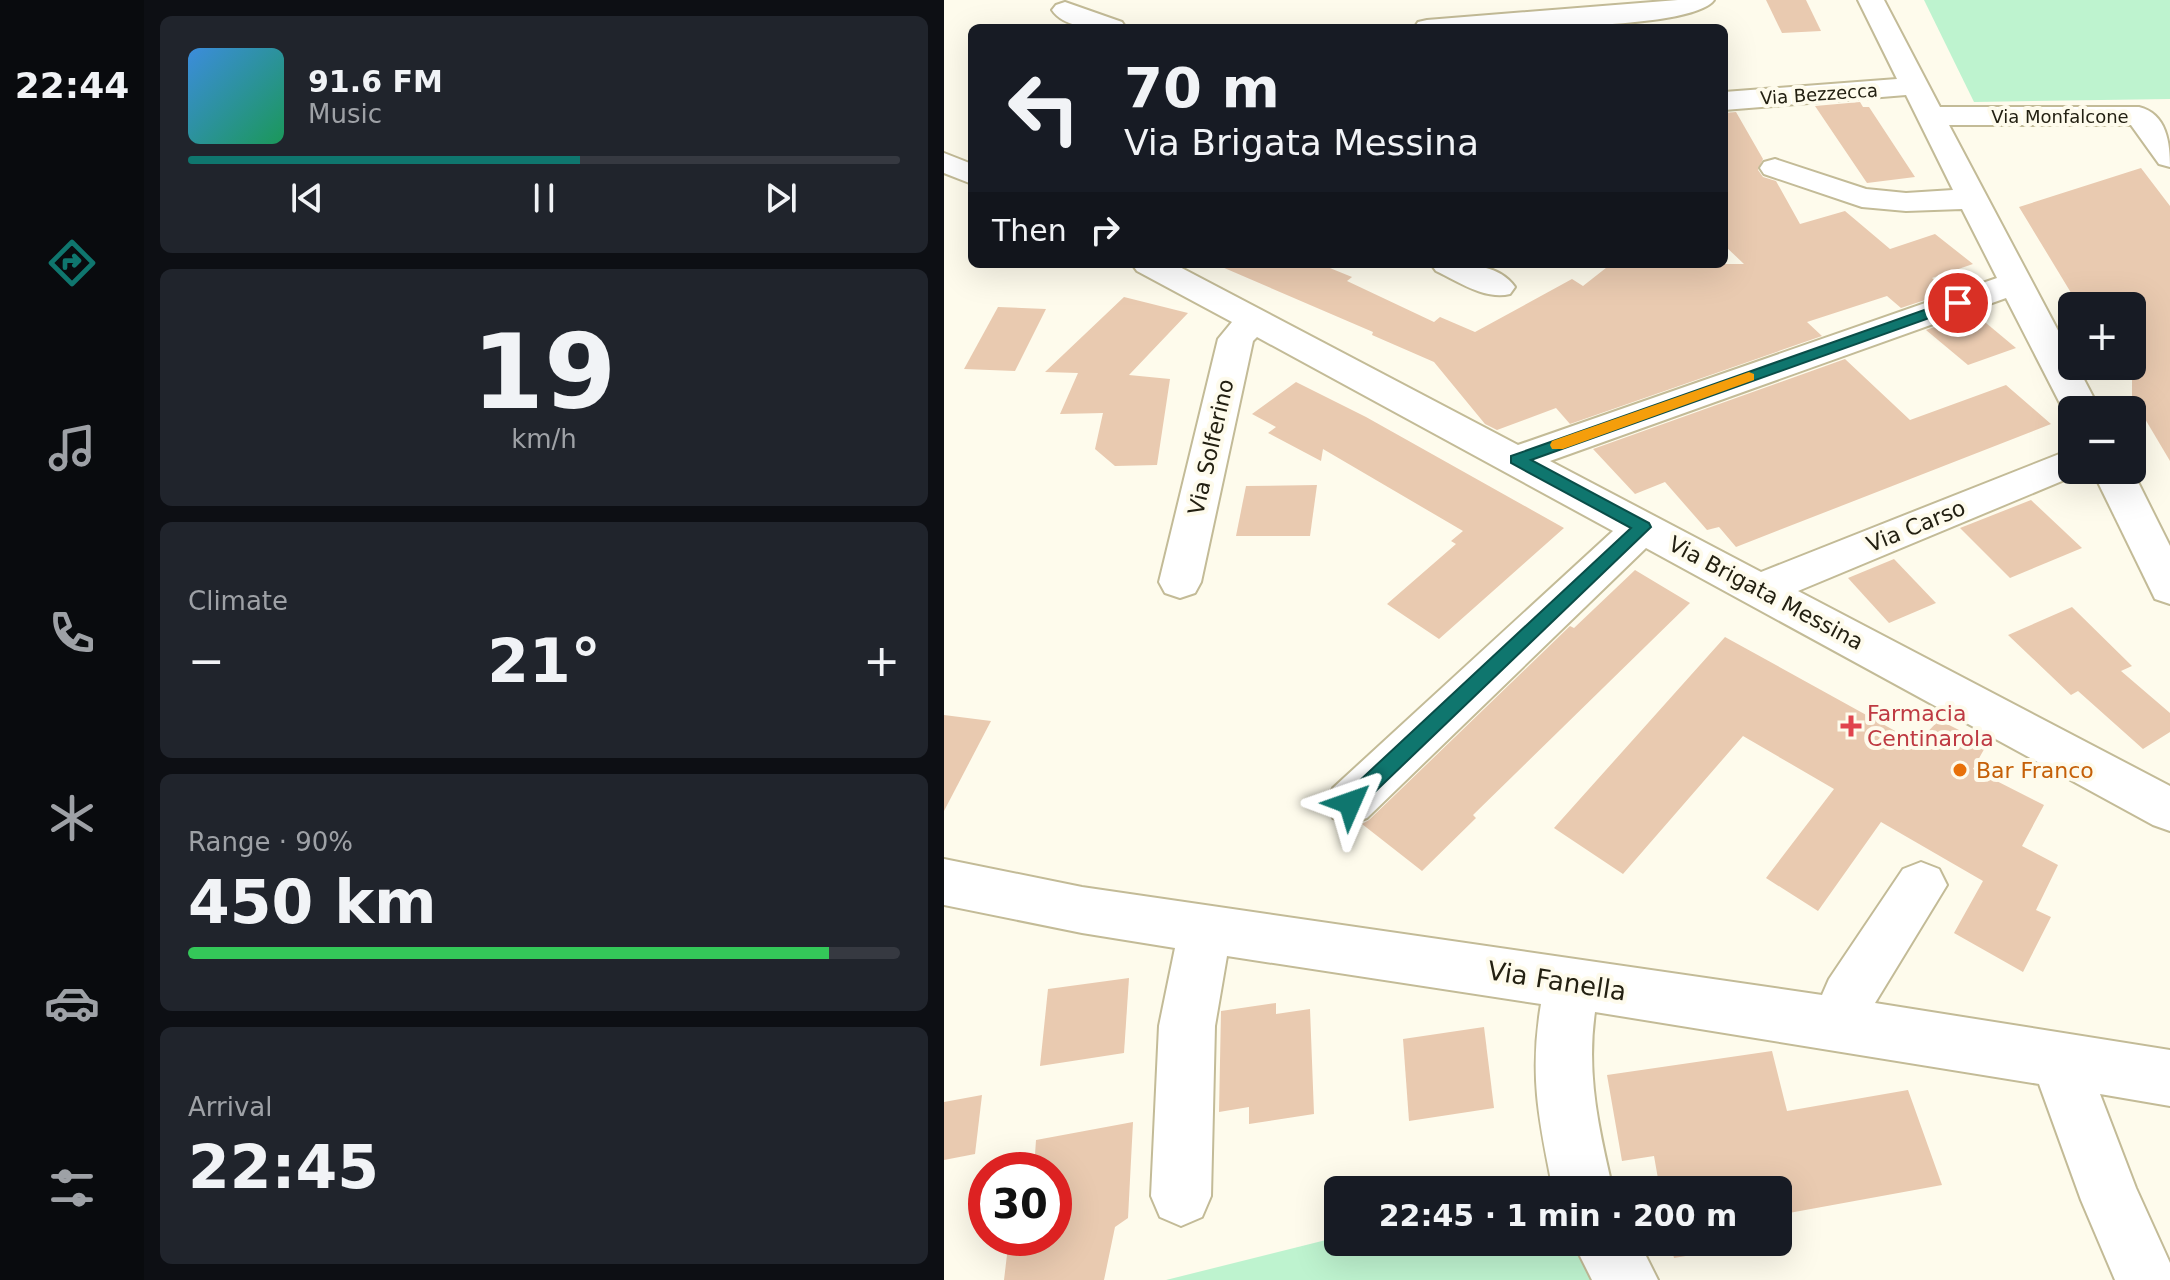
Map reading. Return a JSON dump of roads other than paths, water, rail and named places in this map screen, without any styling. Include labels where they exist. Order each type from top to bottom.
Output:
[{"type":"street","points":[[1482,24],[1676,10],[1701,0]]},
{"type":"street","points":[[1871,0],[2074,396]]},
{"type":"street","points":[[1065,10],[1102,24]]},
{"type":"street","name":"Via Bezzecca","points":[[1728,101],[1914,86]]},
{"type":"street","name":"Via Monfalcone","points":[[1930,116],[2139,116],[2166,146]]},
{"type":"street","points":[[944,162],[968,173]]},
{"type":"street","points":[[1775,168],[1862,198],[1906,202],[1973,199]]},
{"type":"street","name":"Via Brigata Messina","points":[[1157,268],[2170,810]]},
{"type":"street","points":[[1457,268],[1498,287]]},
{"type":"street","points":[[1517,459],[2016,283]]},
{"type":"street","name":"Via Solferino","points":[[1180,582],[1236,339],[1254,319]]},
{"type":"street","name":"Via Carso","points":[[1759,590],[2058,468]]},
{"type":"street","points":[[2122,484],[2158,536],[2170,588]]},
{"type":"street","points":[[1350,803],[1643,527]]},
{"type":"street","name":"Via Fanella","points":[[944,882],[1082,910],[1847,1025],[2170,1078]]},
{"type":"street","points":[[1847,1025],[1848,997],[1921,885]]},
{"type":"street","points":[[1181,1196],[1187,1026],[1205,929]]},
{"type":"street","points":[[1572,983],[1562,1046],[1564,1101],[1580,1176]]},
{"type":"street","points":[[2059,1060],[2111,1200],[2146,1280]]},
{"type":"street","points":[[1612,1256],[1627,1280]]},
{"type":"place","name":"Farmacia Centinarola","points":[[1851,726]]},
{"type":"place","name":"Bar Franco","points":[[1960,770]]}]
